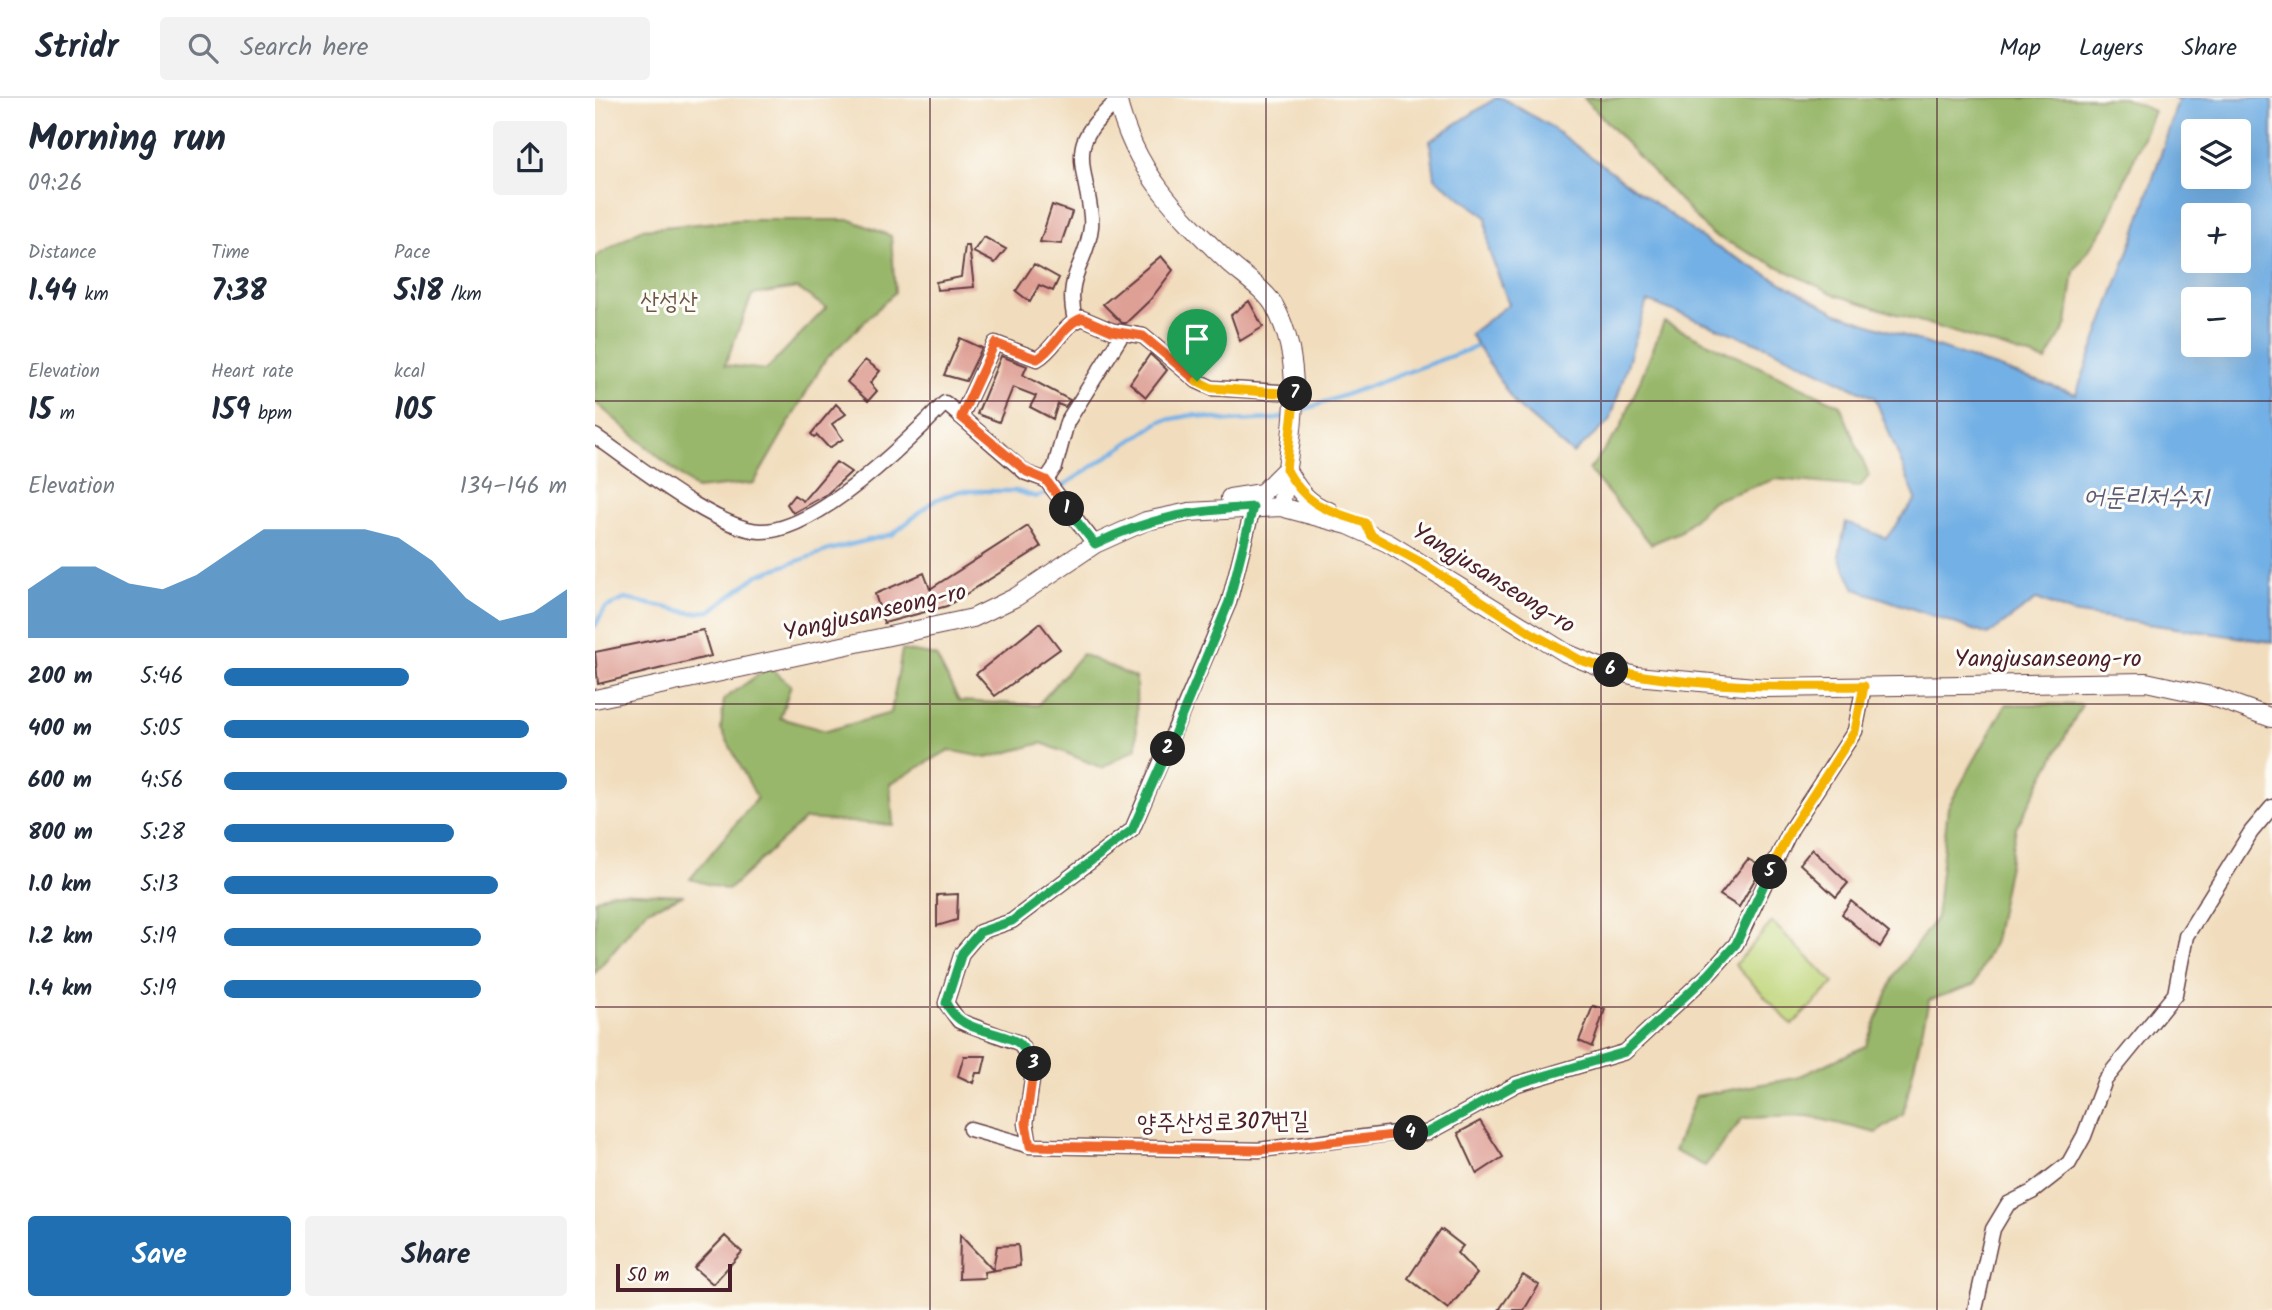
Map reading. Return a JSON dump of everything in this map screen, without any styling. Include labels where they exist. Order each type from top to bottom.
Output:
[{"type":"street","points":[[1075,320],[1070,300],[1092,226],[1085,192],[1083,145],[1092,126],[1117,99]]},
{"type":"street","points":[[1117,99],[1124,125],[1142,164],[1174,210],[1275,306],[1288,344],[1295,397],[1281,507]]},
{"type":"street","points":[[961,417],[995,343],[1037,359],[1046,353],[1069,323],[1082,318],[1123,333],[1143,336],[1197,381],[1212,388],[1295,397]]},
{"type":"street","points":[[1047,482],[1055,467],[1067,422],[1123,333]]},
{"type":"street","points":[[595,436],[695,504],[740,527],[761,531],[807,519],[824,508],[902,447],[945,403],[1027,472],[1047,482],[1095,544]]},
{"type":"street","points":[[1189,512],[1200,504],[1262,493],[1286,469]]},
{"type":"street","points":[[1286,469],[1306,498],[1319,508],[1365,523],[1372,536]]},
{"type":"street","points":[[1030,1146],[1026,1123],[1034,1065],[1019,1043],[959,1021],[946,1003],[962,953],[980,932],[1012,921],[1132,830],[1229,602],[1253,507]]},
{"type":"street","name":"Yangjusanseong-ro","points":[[595,699],[973,618],[1016,597],[1095,544],[1146,521],[1189,512],[1281,507],[1347,525],[1372,536],[1424,564],[1533,634],[1597,666],[1658,679],[1765,688],[2146,682],[2211,696],[2272,718]]},
{"type":"street","name":"양주산성로307번길","points":[[970,1129],[1030,1146],[1259,1150],[1396,1133],[1427,1133],[1517,1084],[1625,1052],[1709,974],[1736,944],[1791,829],[1855,731],[1864,686]]},
{"type":"street","points":[[1975,1310],[1993,1229],[2008,1204],[2032,1192],[2069,1163],[2084,1136],[2105,1080],[2175,994],[2186,936],[2251,832],[2272,807]]},
{"type":"green space","points":[[1584,98],[2123,98],[2154,111],[2106,225],[2074,271],[2067,324],[2046,361],[1836,295],[1711,234]]},
{"type":"green space","name":"산성산","points":[[739,220],[851,220],[891,236],[895,292],[825,360],[754,483],[696,489],[595,402],[595,257],[642,229]],"holes":[[[797,288],[826,308],[766,370],[725,365],[752,295]]]},
{"type":"green space","points":[[1664,322],[1840,405],[1869,475],[1860,487],[1776,479],[1712,501],[1680,532],[1651,544],[1589,470],[1620,429]]},
{"type":"green space","points":[[902,650],[936,656],[959,701],[1038,705],[1082,654],[1136,678],[1137,748],[1102,768],[1042,743],[987,758],[949,750],[890,784],[893,825],[805,819],[728,890],[690,879],[757,798],[721,729],[724,699],[769,667],[791,685],[780,718],[826,731],[891,713]]},
{"type":"green space","points":[[2006,704],[2082,705],[2016,828],[1994,941],[1974,985],[1929,1000],[1903,1115],[1876,1133],[1808,1116],[1743,1118],[1705,1166],[1674,1151],[1696,1096],[1796,1078],[1866,1046],[1895,974],[1936,918],[1948,807]]},
{"type":"green space","points":[[613,892],[684,895],[647,910],[595,973],[595,900]]},
{"type":"green space","points":[[1772,922],[1834,983],[1792,1025],[1735,965]]},
{"type":"water","name":"어둔리저수지","points":[[1496,98],[1502,98],[1548,125],[1709,243],[1837,313],[2076,394],[2135,234],[2178,101],[2174,98],[2272,98],[2272,642],[2072,613],[2037,599],[1988,635],[1855,589],[1839,556],[1846,522],[1886,538],[1916,499],[1875,398],[1768,347],[1647,301],[1610,421],[1573,454],[1515,404],[1470,334],[1509,304],[1489,251],[1486,217],[1435,178],[1430,141]]},
{"type":"building","points":[[1052,205],[1072,212],[1061,244],[1040,242]]},
{"type":"building","points":[[984,237],[1006,249],[995,263],[973,252]]},
{"type":"building","points":[[965,246],[969,246],[974,287],[937,290],[936,282],[961,277]]},
{"type":"building","points":[[1161,256],[1173,270],[1150,300],[1126,323],[1122,323],[1103,304]]},
{"type":"building","points":[[1034,264],[1059,278],[1053,291],[1039,285],[1030,302],[1016,291]]},
{"type":"building","points":[[1249,301],[1263,327],[1240,341],[1231,315]]},
{"type":"building","points":[[960,338],[982,348],[966,381],[944,375]]},
{"type":"building","points":[[1150,354],[1167,370],[1146,397],[1130,383]]},
{"type":"building","points":[[1001,356],[1027,366],[1023,375],[1070,400],[1065,407],[1058,404],[1053,419],[1030,407],[1036,396],[1013,387],[999,422],[977,414]]},
{"type":"building","points":[[865,360],[880,371],[870,383],[877,391],[868,401],[847,382]]},
{"type":"building","points":[[836,404],[846,414],[832,424],[843,439],[829,448],[817,435],[814,437],[811,434]]},
{"type":"building","points":[[836,462],[851,472],[827,494],[793,513],[787,504],[794,495],[803,501]]},
{"type":"building","points":[[1028,526],[1041,547],[947,606],[884,623],[875,594],[924,573],[930,589]]},
{"type":"building","points":[[1040,623],[1060,649],[995,696],[976,674]]},
{"type":"building","points":[[703,630],[711,656],[598,684],[595,652]]},
{"type":"building","points":[[1812,849],[1848,883],[1836,897],[1800,864]]},
{"type":"building","points":[[1748,859],[1762,867],[1739,907],[1720,895]]},
{"type":"building","points":[[958,894],[957,920],[937,926],[937,895]]},
{"type":"building","points":[[1851,901],[1889,933],[1880,947],[1842,914]]},
{"type":"building","points":[[1593,1006],[1605,1009],[1592,1047],[1579,1041]]},
{"type":"building","points":[[964,1056],[986,1056],[982,1073],[976,1073],[973,1083],[958,1076]]},
{"type":"building","points":[[1480,1121],[1503,1157],[1477,1174],[1458,1133]]},
{"type":"building","points":[[1441,1229],[1463,1246],[1457,1253],[1477,1274],[1448,1309],[1408,1278]]},
{"type":"building","points":[[960,1235],[993,1270],[997,1246],[1018,1245],[1020,1266],[984,1272],[985,1278],[959,1279]]},
{"type":"building","points":[[725,1236],[742,1252],[713,1284],[694,1268]]},
{"type":"building","points":[[1523,1275],[1539,1285],[1524,1310],[1499,1310]]},
{"type":"waterway","points":[[1298,412],[1476,347]]},
{"type":"waterway","points":[[595,626],[605,608],[625,599],[692,613],[710,611],[758,575],[829,550],[893,534],[935,500],[960,491],[1016,491],[1036,497],[1060,488],[1161,421],[1193,415],[1228,421],[1277,419],[1287,416]]},
{"type":"route","points":[[1082,318],[1112,331],[1143,336],[1197,381],[1212,388],[1233,387],[1295,393],[1286,469],[1306,498],[1319,508],[1365,523],[1372,536],[1409,555],[1518,625],[1580,660],[1636,676],[1677,681],[1765,688],[1864,686],[1855,731],[1791,829],[1736,944],[1709,974],[1625,1052],[1517,1084],[1427,1133],[1396,1133],[1259,1150],[1030,1146],[1026,1123],[1034,1065],[1019,1043],[959,1021],[946,1003],[952,979],[962,953],[980,932],[1012,921],[1112,848],[1132,830],[1157,778],[1181,711],[1229,602],[1253,507],[1189,512],[1146,521],[1095,544],[1046,480],[1027,472],[1008,458],[961,417],[995,343],[1037,359],[1046,353],[1069,323],[1082,318]]}]
